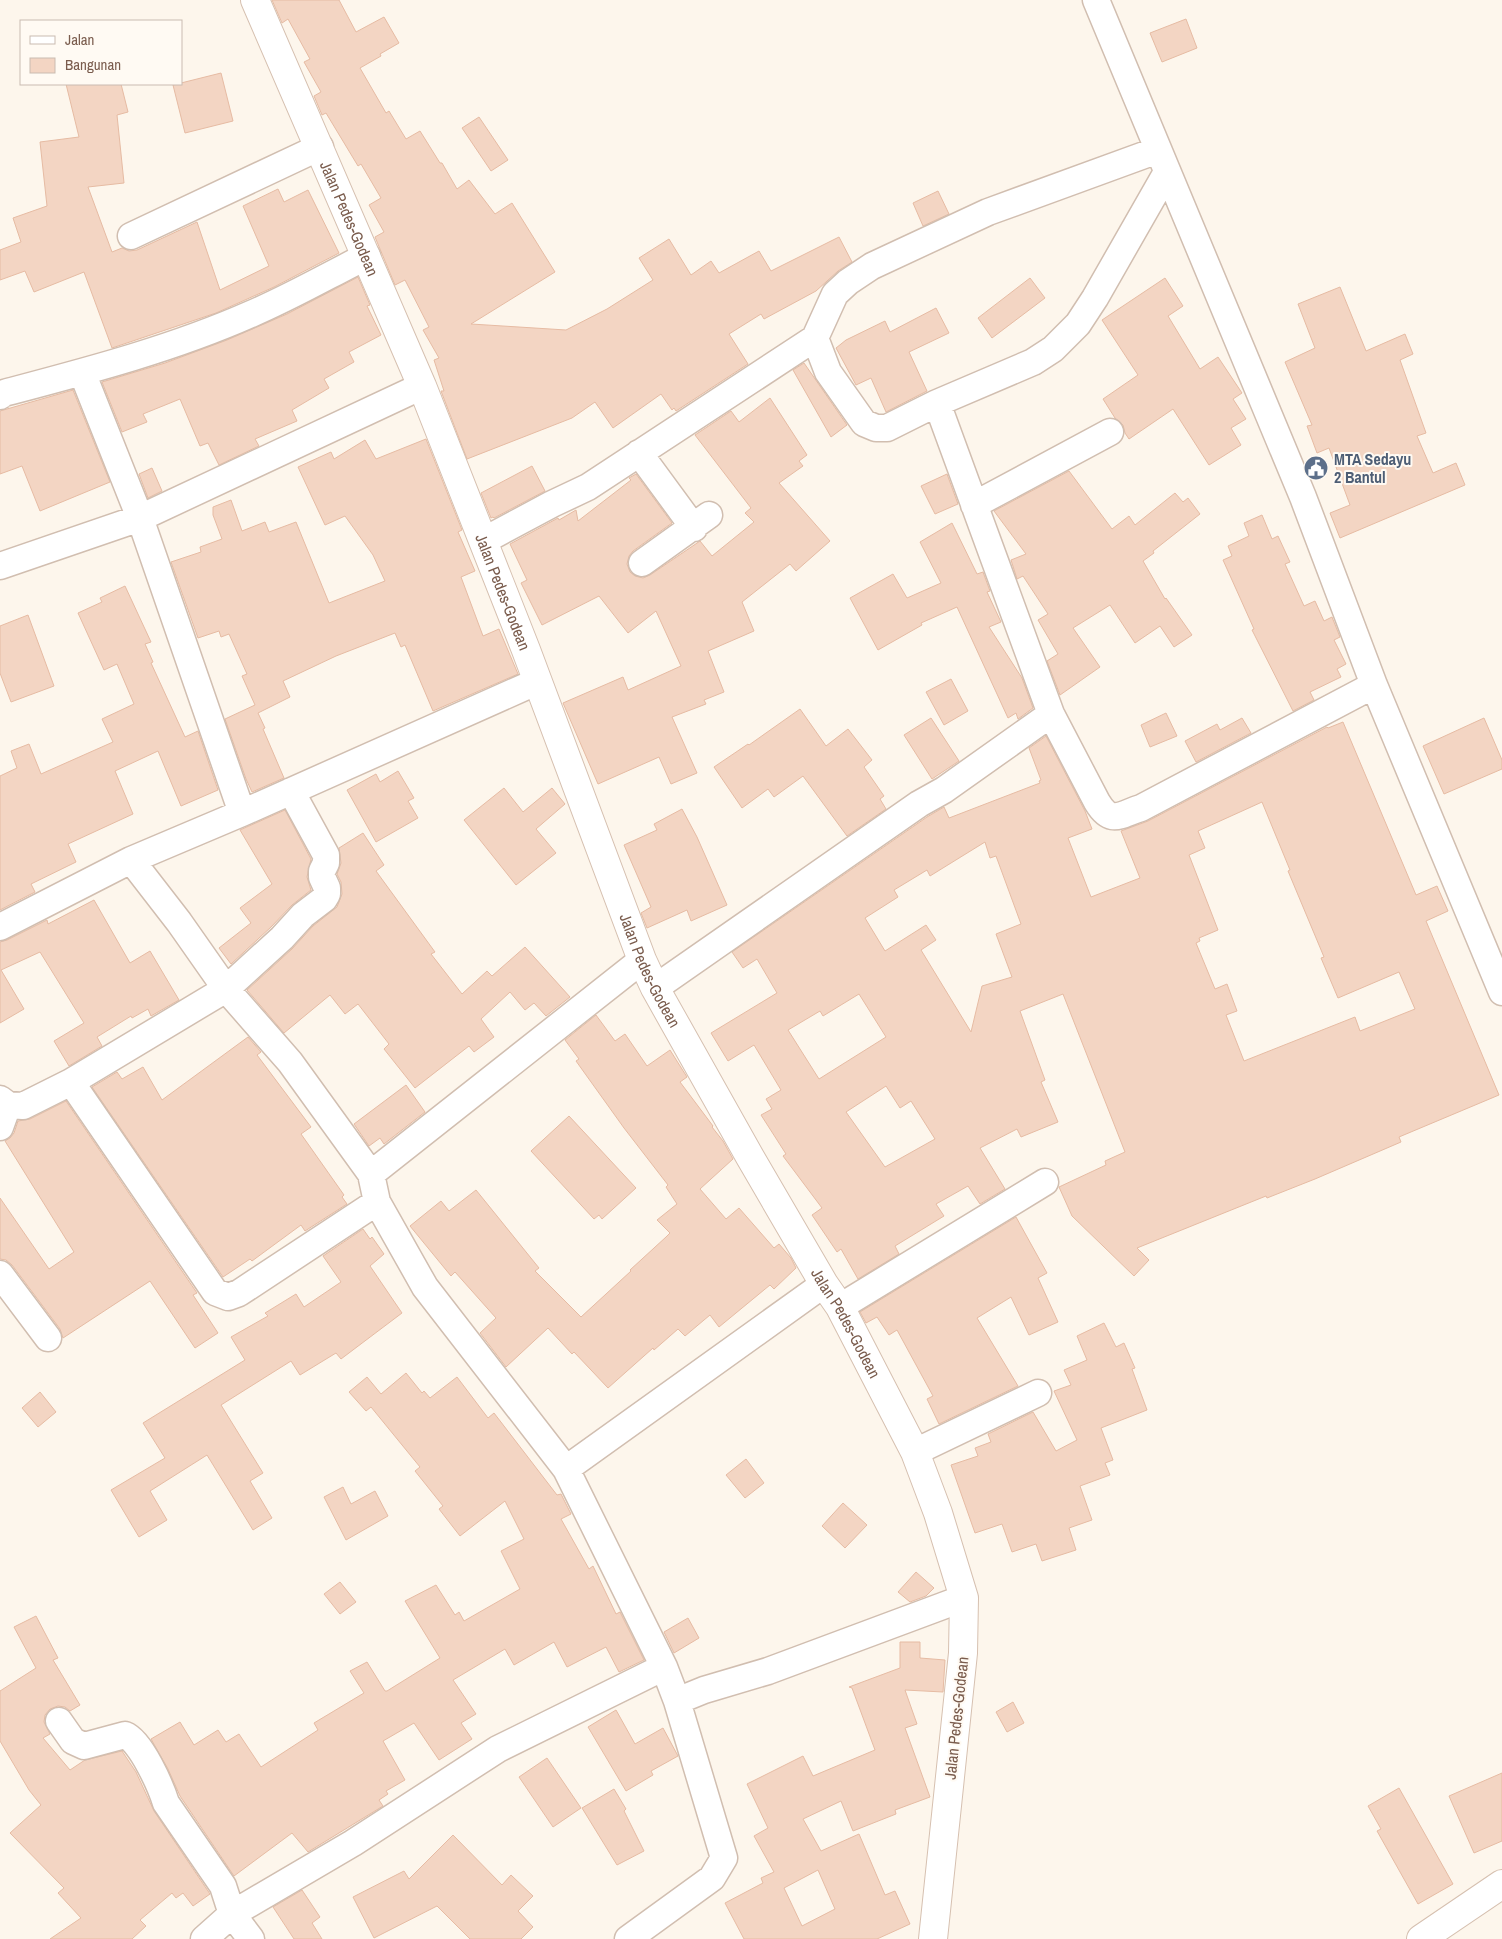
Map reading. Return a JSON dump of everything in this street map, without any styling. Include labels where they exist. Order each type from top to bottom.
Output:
[{"type":"street","name":"Jalan Pedes-Godean","points":[[256,0],[422,386],[642,960],[655,988],[824,1284],[840,1307],[915,1452],[938,1513],[964,1598],[963,1653],[933,1939]]},
{"type":"street","points":[[1096,0],[1303,497],[1374,685],[1502,992]]},
{"type":"street","points":[[131,236],[320,147]]},
{"type":"street","points":[[483,541],[588,487],[815,338],[835,294],[853,278],[872,266],[988,212],[1165,168]]},
{"type":"street","points":[[815,338],[828,372],[864,423],[876,428],[887,428],[937,403],[1033,362],[1069,334],[1096,298],[1165,168]]},
{"type":"street","points":[[1,391],[116,363],[215,329],[253,314],[367,256]]},
{"type":"street","points":[[82,372],[140,518],[242,813]]},
{"type":"street","points":[[0,566],[140,518],[422,386]]},
{"type":"street","points":[[937,403],[1051,714],[1104,813],[1113,817],[1141,808],[1374,685]]},
{"type":"street","points":[[974,505],[1110,432]]},
{"type":"street","points":[[639,453],[702,522],[642,563]]},
{"type":"street","points":[[0,927],[131,860],[242,813],[536,682]]},
{"type":"street","points":[[655,988],[919,804],[944,790],[1051,714]]},
{"type":"street","points":[[3,1111],[22,1106],[71,1082],[226,989],[282,938],[302,915],[324,899],[327,894],[322,877],[322,871],[326,863],[324,848],[291,791]]},
{"type":"street","points":[[131,860],[179,922],[226,989],[290,1062],[371,1174],[377,1202],[425,1287],[566,1469],[664,1667],[677,1701],[724,1858],[712,1878],[628,1939]]},
{"type":"street","points":[[371,1174],[642,960]]},
{"type":"street","points":[[71,1082],[215,1292],[228,1297],[239,1293],[377,1202]]},
{"type":"street","points":[[840,1307],[1035,1189]]},
{"type":"street","points":[[0,1274],[48,1338]]},
{"type":"street","points":[[566,1469],[824,1284]]},
{"type":"street","points":[[915,1452],[1038,1393]]},
{"type":"street","points":[[677,1701],[704,1690],[768,1672],[964,1598]]},
{"type":"street","points":[[204,1939],[232,1914],[353,1843],[498,1749],[664,1667]]},
{"type":"street","points":[[59,1720],[73,1741],[84,1746],[126,1735],[135,1741],[162,1790],[166,1803],[223,1886],[232,1914],[251,1939]]},
{"type":"street","points":[[1431,1932],[1502,1884]]},
{"type":"building","points":[[272,0],[339,0],[356,32],[384,17],[399,43],[360,68],[386,113],[389,111],[406,139],[420,131],[457,189],[469,180],[495,214],[512,203],[555,272],[471,324],[566,330],[607,309],[653,280],[639,258],[669,239],[691,275],[711,261],[719,273],[759,251],[771,271],[839,237],[852,262],[838,271],[816,291],[764,319],[761,314],[729,334],[748,364],[676,411],[674,408],[672,410],[661,394],[613,428],[595,402],[572,418],[467,459],[441,391],[444,391],[434,360],[439,358],[423,330],[429,327],[405,280],[395,285],[375,237],[384,232],[369,205],[381,198],[361,164],[358,166],[326,113],[322,115],[314,96],[321,92],[304,62],[310,59],[288,19],[282,23]]},
{"type":"building","points":[[1186,19],[1197,48],[1162,62],[1150,33]]},
{"type":"building","points":[[221,73],[233,121],[185,133],[173,85],[182,85],[182,83]]},
{"type":"building","points":[[66,85],[121,85],[128,112],[117,115],[124,183],[88,187],[112,252],[122,248],[129,251],[137,250],[197,222],[220,290],[269,266],[243,206],[278,189],[284,202],[308,190],[339,253],[274,287],[216,313],[112,348],[84,272],[34,292],[25,271],[0,280],[0,250],[21,242],[13,218],[47,206],[40,142],[79,137]]},
{"type":"building","points":[[479,117],[508,160],[491,171],[462,128]]},
{"type":"building","points":[[938,191],[949,214],[923,226],[913,203]]},
{"type":"building","points":[[358,277],[370,305],[367,306],[381,335],[349,352],[354,362],[324,379],[329,388],[292,410],[297,421],[255,439],[259,446],[219,465],[208,443],[200,446],[180,399],[143,414],[147,422],[122,432],[102,382],[165,363],[227,340],[287,314]]},
{"type":"building","points":[[1030,278],[1045,298],[992,338],[978,318]]},
{"type":"building","points":[[1165,278],[1183,306],[1168,316],[1200,369],[1218,357],[1242,393],[1233,399],[1246,419],[1231,428],[1241,445],[1209,465],[1173,409],[1129,439],[1123,425],[1115,418],[1103,399],[1138,375],[1102,320]]},
{"type":"building","points":[[1340,287],[1366,351],[1405,334],[1413,354],[1400,360],[1426,433],[1417,436],[1433,473],[1456,463],[1465,485],[1340,538],[1330,513],[1350,505],[1329,448],[1317,453],[1307,426],[1312,425],[1285,362],[1315,348],[1298,304]]},
{"type":"building","points":[[936,308],[949,333],[909,352],[927,391],[886,412],[871,378],[856,385],[836,348],[846,340],[885,321],[890,332]]},
{"type":"building","points":[[804,363],[847,425],[831,437],[793,370]]},
{"type":"building","points":[[73,390],[110,482],[40,511],[22,466],[0,474],[0,411]]},
{"type":"building","points":[[770,398],[807,455],[799,461],[803,466],[779,483],[830,541],[796,571],[790,564],[742,602],[754,631],[708,651],[724,692],[704,700],[706,704],[672,717],[697,773],[671,784],[659,757],[598,784],[563,703],[623,677],[628,690],[681,666],[656,611],[628,633],[599,596],[542,625],[521,583],[527,580],[510,544],[576,510],[578,521],[631,480],[629,478],[636,474],[672,523],[633,551],[629,556],[627,564],[630,572],[635,576],[643,578],[650,575],[700,541],[712,556],[754,522],[745,513],[751,508],[695,435],[731,411],[739,422]]},
{"type":"building","points":[[426,439],[462,530],[458,532],[475,571],[461,577],[483,636],[499,629],[518,674],[433,711],[405,645],[401,647],[395,633],[336,656],[283,681],[290,697],[258,713],[284,778],[252,792],[225,719],[255,705],[242,676],[247,674],[229,634],[221,637],[219,631],[198,638],[171,562],[201,552],[200,547],[222,539],[213,515],[213,507],[231,500],[242,531],[265,522],[269,532],[296,522],[329,603],[385,581],[373,555],[345,516],[325,525],[298,467],[331,452],[334,459],[365,440],[376,459]]},
{"type":"building","points":[[532,466],[545,491],[491,518],[481,493]]},
{"type":"building","points":[[152,468],[162,491],[148,498],[139,474]]},
{"type":"building","points":[[1069,471],[1112,529],[1129,516],[1135,525],[1175,493],[1183,502],[1188,498],[1200,514],[1143,561],[1165,599],[1192,635],[1174,647],[1160,626],[1135,643],[1110,605],[1073,628],[1100,667],[1060,695],[1047,661],[1058,654],[1038,620],[1048,614],[1023,576],[1017,579],[1011,560],[1026,554],[994,511]]},
{"type":"building","points":[[947,474],[958,504],[935,514],[921,486]]},
{"type":"building","points":[[1262,515],[1272,539],[1278,536],[1290,562],[1285,564],[1304,606],[1315,601],[1324,621],[1332,617],[1340,637],[1334,640],[1346,664],[1337,669],[1341,677],[1310,692],[1314,700],[1293,711],[1252,630],[1254,629],[1223,560],[1232,556],[1228,546],[1249,536],[1244,523]]},
{"type":"building","points":[[952,523],[977,574],[983,572],[990,591],[987,592],[1001,622],[989,627],[1022,678],[1033,708],[1018,719],[1016,713],[1008,718],[957,607],[921,623],[922,625],[878,650],[850,598],[893,574],[907,598],[941,583],[920,542]]},
{"type":"building","points":[[125,586],[151,642],[145,644],[153,662],[151,663],[185,737],[198,731],[218,790],[181,806],[158,751],[115,771],[133,814],[68,844],[76,862],[31,884],[35,892],[0,910],[0,776],[17,768],[11,751],[29,744],[41,774],[113,742],[102,719],[134,704],[117,664],[104,670],[78,613],[102,602],[100,598]]},
{"type":"building","points":[[28,615],[54,686],[11,702],[0,673],[0,626]]},
{"type":"building","points":[[951,679],[968,711],[944,725],[926,692]]},
{"type":"building","points":[[800,709],[826,746],[848,729],[872,760],[864,767],[884,796],[880,799],[886,809],[847,836],[803,776],[774,797],[768,789],[742,808],[714,767]]},
{"type":"building","points":[[1166,713],[1177,736],[1150,747],[1141,725]]},
{"type":"building","points":[[931,718],[959,761],[932,779],[904,735]]},
{"type":"building","points":[[1242,718],[1251,733],[1196,762],[1185,741],[1217,724],[1220,730]]},
{"type":"building","points":[[1484,718],[1502,760],[1502,769],[1444,794],[1423,746]]},
{"type":"building","points":[[1343,722],[1416,895],[1437,886],[1448,911],[1426,921],[1499,1095],[1399,1137],[1401,1142],[1315,1179],[1267,1198],[1266,1196],[1137,1248],[1149,1260],[1134,1276],[1072,1216],[1059,1187],[1106,1165],[1105,1161],[1125,1152],[1063,994],[1020,1011],[1045,1080],[1041,1082],[1058,1122],[1021,1137],[1017,1129],[980,1148],[1005,1189],[980,1204],[968,1186],[936,1204],[944,1216],[895,1246],[899,1254],[858,1279],[841,1249],[837,1252],[812,1215],[822,1208],[783,1156],[786,1154],[761,1115],[772,1109],[766,1099],[781,1090],[754,1045],[728,1061],[711,1033],[777,993],[757,959],[743,968],[732,952],[944,807],[949,818],[1040,783],[1039,781],[1041,780],[1029,748],[1046,736],[1085,811],[1092,829],[1068,838],[1091,897],[1140,878],[1121,831],[1148,821]],"holes":[[[1262,802],[1324,957],[1321,958],[1338,998],[1399,972],[1415,1009],[1360,1031],[1355,1017],[1244,1061],[1226,1015],[1237,1011],[1227,984],[1215,989],[1196,943],[1200,941],[1199,938],[1218,930],[1189,855],[1205,848],[1198,831]],[[985,842],[990,858],[996,856],[1021,924],[996,934],[1012,977],[982,986],[971,1032],[921,950],[936,940],[926,925],[885,951],[865,918],[898,897],[894,890],[927,870],[930,876]],[[859,994],[886,1037],[819,1079],[788,1030],[820,1011],[823,1016]],[[886,1086],[900,1108],[911,1101],[935,1139],[885,1167],[846,1112]]]},
{"type":"building","points":[[398,771],[414,798],[408,801],[418,818],[376,842],[347,790],[376,774],[380,782]]},
{"type":"building","points":[[504,788],[523,812],[552,788],[565,804],[536,829],[556,853],[516,885],[464,820]]},
{"type":"building","points":[[682,809],[697,837],[727,905],[691,921],[687,910],[647,928],[641,913],[651,907],[624,845],[657,830],[654,824]]},
{"type":"building","points":[[285,810],[311,859],[307,877],[311,890],[292,905],[231,964],[219,948],[251,923],[240,908],[272,884],[240,830]]},
{"type":"building","points":[[363,833],[384,865],[376,871],[435,952],[431,954],[462,994],[487,971],[492,976],[525,947],[570,997],[546,1016],[534,1003],[525,1010],[510,992],[481,1019],[494,1037],[474,1052],[469,1046],[415,1088],[384,1049],[389,1044],[358,1004],[345,1014],[330,995],[284,1033],[247,990],[292,949],[313,926],[337,907],[342,894],[341,882],[337,874],[341,863],[339,848]]},
{"type":"building","points":[[94,900],[130,963],[150,951],[179,1000],[151,1016],[148,1009],[132,1018],[131,1016],[97,1037],[102,1046],[69,1066],[54,1041],[84,1023],[40,952],[1,970],[24,1009],[0,1023],[0,942],[47,920],[48,924]]},
{"type":"building","points":[[596,1015],[615,1041],[625,1034],[647,1066],[670,1050],[687,1077],[680,1082],[713,1126],[733,1159],[700,1189],[726,1219],[739,1208],[774,1248],[779,1244],[791,1258],[796,1268],[774,1289],[770,1285],[719,1327],[710,1315],[685,1336],[678,1329],[654,1350],[653,1348],[608,1388],[548,1328],[506,1367],[480,1333],[496,1318],[455,1272],[451,1276],[410,1226],[441,1201],[449,1211],[476,1190],[539,1268],[535,1271],[581,1317],[670,1233],[657,1220],[677,1204],[666,1187],[668,1185],[576,1061],[579,1059],[565,1040]]},
{"type":"building","points":[[248,1037],[261,1052],[257,1055],[311,1127],[301,1134],[344,1195],[342,1197],[347,1204],[305,1231],[301,1225],[252,1261],[250,1259],[223,1277],[92,1087],[117,1072],[122,1079],[143,1067],[162,1100]]},
{"type":"building","points":[[406,1085],[425,1112],[384,1144],[380,1138],[369,1146],[354,1124]]},
{"type":"building","points":[[66,1101],[197,1293],[193,1295],[218,1333],[195,1348],[150,1281],[63,1338],[60,1329],[12,1265],[6,1260],[0,1259],[0,1198],[49,1269],[74,1252],[5,1141],[14,1133],[18,1121],[30,1119]]},
{"type":"building","points":[[569,1116],[636,1188],[602,1219],[599,1215],[594,1219],[531,1151]]},
{"type":"building","points":[[1016,1217],[1047,1273],[1038,1278],[1058,1322],[1029,1335],[1011,1297],[977,1318],[1018,1386],[939,1424],[927,1399],[933,1396],[897,1330],[889,1335],[877,1317],[866,1323],[860,1312]]},
{"type":"building","points":[[363,1229],[370,1239],[372,1237],[384,1254],[370,1266],[402,1313],[341,1359],[336,1353],[300,1375],[291,1361],[221,1405],[263,1473],[250,1481],[272,1518],[253,1530],[207,1455],[150,1491],[167,1520],[139,1537],[111,1490],[165,1458],[143,1423],[245,1360],[231,1337],[268,1316],[265,1313],[296,1294],[304,1307],[341,1282],[323,1256]]},
{"type":"building","points":[[1104,1323],[1116,1347],[1124,1343],[1135,1368],[1132,1369],[1147,1410],[1101,1428],[1113,1460],[1105,1463],[1110,1475],[1080,1486],[1092,1520],[1069,1528],[1076,1550],[1042,1561],[1036,1544],[1012,1552],[1002,1524],[975,1533],[951,1465],[978,1456],[975,1448],[991,1442],[988,1434],[1033,1412],[1056,1451],[1077,1440],[1054,1391],[1071,1385],[1064,1370],[1087,1360],[1077,1336]]},
{"type":"building","points":[[406,1373],[422,1393],[424,1391],[430,1398],[457,1377],[488,1418],[494,1413],[557,1495],[561,1494],[571,1514],[561,1519],[589,1569],[593,1566],[616,1614],[620,1612],[644,1660],[619,1672],[606,1647],[567,1667],[554,1642],[514,1665],[505,1649],[453,1680],[476,1714],[461,1723],[472,1739],[439,1760],[414,1723],[383,1741],[405,1780],[386,1791],[388,1794],[379,1800],[383,1806],[308,1852],[292,1833],[234,1876],[180,1796],[168,1769],[151,1739],[180,1722],[194,1745],[218,1730],[226,1742],[239,1734],[261,1767],[318,1730],[314,1723],[364,1693],[350,1671],[367,1662],[385,1691],[387,1691],[440,1658],[405,1601],[436,1585],[455,1615],[459,1612],[464,1621],[520,1589],[501,1551],[524,1539],[505,1501],[460,1536],[439,1509],[443,1506],[415,1471],[420,1467],[371,1407],[366,1411],[349,1392],[367,1377],[381,1394]]},
{"type":"building","points":[[40,1392],[56,1412],[38,1427],[22,1408]]},
{"type":"building","points":[[746,1459],[764,1483],[745,1498],[726,1475]]},
{"type":"building","points":[[343,1487],[351,1504],[375,1491],[388,1516],[346,1540],[324,1497]]},
{"type":"building","points":[[843,1503],[867,1525],[845,1548],[822,1526]]},
{"type":"building","points":[[916,1572],[934,1588],[926,1596],[910,1602],[898,1592]]},
{"type":"building","points":[[340,1582],[356,1602],[340,1614],[324,1594]]},
{"type":"building","points":[[36,1616],[58,1658],[53,1660],[80,1705],[70,1711],[65,1707],[58,1706],[50,1709],[45,1715],[44,1722],[50,1734],[43,1738],[70,1770],[85,1760],[122,1751],[136,1772],[154,1811],[210,1894],[193,1906],[183,1893],[176,1898],[172,1893],[140,1920],[146,1926],[132,1939],[50,1939],[81,1918],[58,1893],[64,1888],[10,1833],[41,1805],[29,1790],[0,1741],[0,1691],[36,1668],[14,1627]]},
{"type":"building","points":[[688,1618],[699,1638],[674,1653],[664,1632]]},
{"type":"building","points":[[900,1642],[920,1642],[920,1658],[945,1660],[943,1692],[905,1690],[917,1724],[905,1728],[930,1797],[895,1810],[896,1814],[853,1831],[841,1801],[803,1819],[821,1851],[859,1834],[885,1895],[895,1891],[910,1924],[877,1939],[744,1939],[725,1903],[763,1883],[761,1878],[774,1872],[754,1836],[768,1828],[747,1784],[803,1756],[813,1776],[875,1750],[852,1688],[849,1687],[900,1668]],"holes":[[[818,1870],[835,1909],[802,1926],[784,1888]]]},
{"type":"building","points":[[1013,1702],[1024,1723],[1007,1732],[996,1712]]},
{"type":"building","points":[[616,1710],[635,1744],[663,1728],[678,1756],[651,1771],[653,1775],[626,1791],[588,1727]]},
{"type":"building","points":[[547,1758],[581,1808],[553,1827],[519,1777]]},
{"type":"building","points":[[1502,1773],[1502,1841],[1474,1853],[1449,1796]]},
{"type":"building","points":[[1399,1788],[1453,1884],[1418,1904],[1377,1831],[1381,1829],[1368,1806]]},
{"type":"building","points":[[614,1789],[626,1809],[624,1811],[644,1851],[617,1865],[582,1808]]},
{"type":"building","points":[[453,1835],[502,1885],[511,1875],[533,1896],[518,1911],[533,1927],[521,1939],[470,1939],[437,1906],[374,1938],[353,1897],[404,1871],[409,1879]]},
{"type":"building","points":[[302,1890],[320,1917],[312,1923],[322,1939],[294,1939],[273,1907]]},
{"type":"place","name":"MTA Sedayu 2 Bantul","points":[[1316,468]]}]
